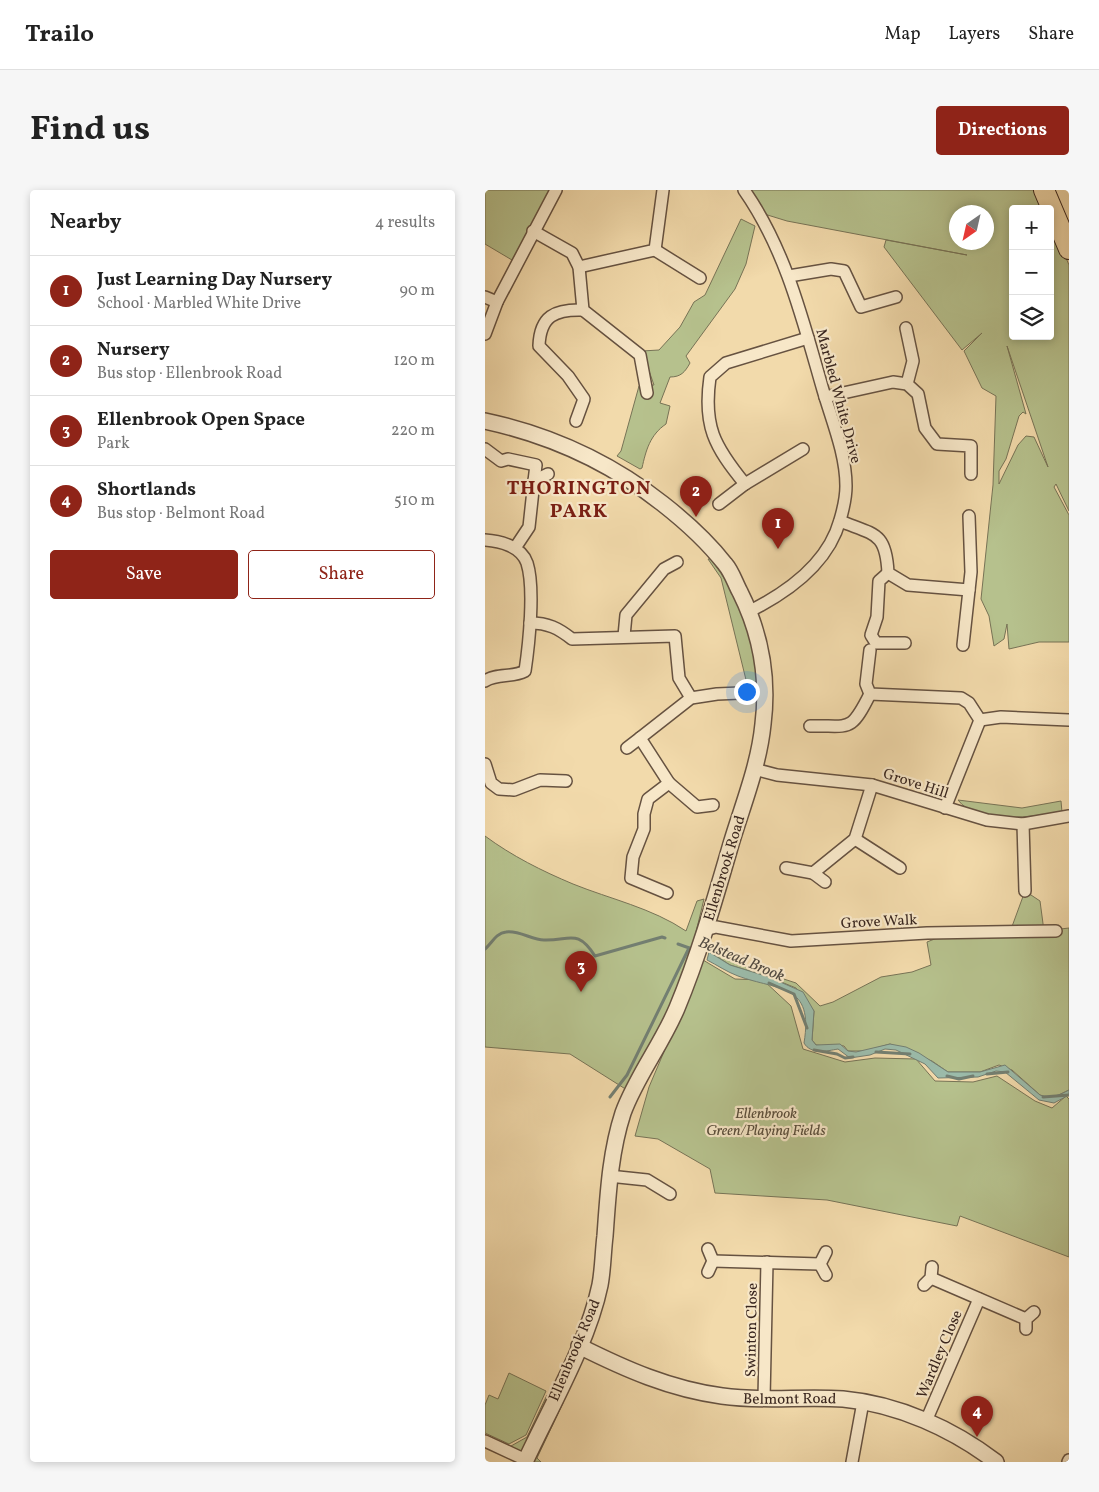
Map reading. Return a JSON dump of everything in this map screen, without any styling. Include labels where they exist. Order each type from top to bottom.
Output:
[{"type":"highway","points":[[1044,190],[1069,249]]},
{"type":"street","points":[[485,334],[497,302],[556,190]]},
{"type":"street","points":[[655,250],[663,190]]},
{"type":"street","name":"Marbled White Drive","points":[[745,190],[761,213],[789,276],[840,447],[846,486],[840,521],[822,556],[798,582],[778,597],[750,611]]},
{"type":"street","points":[[533,231],[572,253],[579,267],[583,310]]},
{"type":"street","points":[[579,267],[655,250],[699,278]]},
{"type":"street","points":[[789,276],[831,269],[844,271],[861,307],[896,297]]},
{"type":"street","points":[[485,297],[497,302]]},
{"type":"street","points":[[577,421],[584,399],[568,376],[539,346],[540,334],[551,314],[565,309],[583,310],[639,355],[647,392]]},
{"type":"street","points":[[906,328],[913,361],[907,384]]},
{"type":"street","points":[[745,484],[721,455],[712,430],[706,404],[710,377],[726,363],[807,338]]},
{"type":"street","points":[[825,397],[893,382],[907,384],[918,394],[925,428],[937,444],[971,446],[971,474]]},
{"type":"street","name":"Ellenbrook Road","points":[[485,421],[515,428],[557,443],[634,481],[691,526],[728,568],[750,611],[761,642],[765,692],[763,724],[754,769],[697,954],[676,1011],[624,1111],[609,1176],[601,1280],[589,1323],[526,1461]]},
{"type":"street","points":[[485,449],[501,461],[508,459],[536,465],[529,527],[515,548]]},
{"type":"street","points":[[719,504],[745,484],[803,449]]},
{"type":"street","points":[[534,481],[548,474]]},
{"type":"street","points":[[963,645],[969,590],[969,516]]},
{"type":"street","points":[[840,521],[878,536],[887,551],[888,573]]},
{"type":"street","points":[[485,540],[498,541],[515,548],[527,561],[530,623],[525,671],[518,675],[491,677],[485,681]]},
{"type":"street","points":[[624,636],[625,615],[664,569],[677,562]]},
{"type":"street","points":[[888,573],[908,585],[969,590]]},
{"type":"street","points":[[888,573],[879,581],[877,617],[871,635],[876,642],[905,643]]},
{"type":"street","points":[[530,623],[545,623],[558,628],[572,638],[675,636],[679,678],[691,698]]},
{"type":"street","points":[[810,726],[839,728],[849,725],[861,712],[870,694],[867,684],[870,650]]},
{"type":"street","points":[[627,748],[691,698],[717,694],[765,692]]},
{"type":"street","points":[[870,694],[961,698],[969,703],[980,720]]},
{"type":"street","points":[[980,720],[1001,717],[1069,720]]},
{"type":"street","points":[[945,808],[980,720]]},
{"type":"street","points":[[639,738],[669,783],[697,807],[713,805]]},
{"type":"street","points":[[485,764],[491,783],[499,789],[514,790],[540,780],[566,781]]},
{"type":"street","name":"Grove Hill","points":[[754,769],[777,775],[872,785],[987,820],[1023,824],[1069,816]]},
{"type":"street","points":[[667,893],[631,878],[633,857],[644,830],[644,814],[648,799],[669,783]]},
{"type":"street","points":[[813,874],[855,839],[872,785]]},
{"type":"street","points":[[1023,824],[1025,891]]},
{"type":"street","points":[[855,839],[900,868]]},
{"type":"street","points":[[786,868],[813,874],[825,882]]},
{"type":"street","name":"Grove Walk","points":[[705,930],[716,927],[791,941],[927,933],[1056,931]]},
{"type":"street","points":[[609,1176],[647,1180],[670,1194]]},
{"type":"street","points":[[707,1272],[713,1261],[708,1249]]},
{"type":"street","points":[[826,1275],[820,1264],[827,1252]]},
{"type":"street","name":"Swinton Close","points":[[713,1261],[820,1264]]},
{"type":"street","name":"Swinton Close","points":[[764,1398],[767,1262]]},
{"type":"street","name":"Wardley Close","points":[[929,1277],[1029,1320]]},
{"type":"street","name":"Wardley Close","points":[[926,1422],[979,1299]]},
{"type":"street","name":"Belmont Road","points":[[579,1346],[633,1372],[680,1388],[723,1396],[843,1399],[895,1410],[961,1439],[996,1462]]},
{"type":"street","points":[[852,1462],[863,1402]]},
{"type":"street","points":[[485,1441],[526,1461]]},
{"type":"green space","points":[[485,190],[556,190],[517,263],[485,244]]},
{"type":"green space","points":[[744,190],[1038,190],[1044,205],[1009,205],[1009,340],[1054,340],[1054,229],[1069,265],[1069,511],[1056,484],[1054,487],[1069,515],[1069,642],[1039,642],[1009,649],[1007,624],[1004,639],[994,646],[989,616],[981,599],[993,485],[996,396],[982,388],[964,351],[982,333],[962,350],[884,247],[886,240],[967,255],[787,221],[761,213]],"holes":[[[1007,346],[1048,467],[1034,437],[1026,436],[1018,445],[999,484],[999,471],[1006,459],[1019,416],[1023,412],[1026,414]]]},
{"type":"green space","points":[[741,219],[755,226],[746,264],[735,289],[686,356],[690,363],[686,369],[680,375],[670,377],[660,403],[670,406],[666,424],[652,438],[642,468],[640,469],[617,456],[621,451],[639,386],[654,385],[642,351],[659,350],[680,327],[694,302],[705,295]]},
{"type":"green space","points":[[708,559],[711,559],[730,588],[748,630],[758,679],[748,688],[721,578]]},
{"type":"green space","points":[[958,800],[1022,808],[1061,801],[1062,812],[1022,817],[992,816],[967,808]]},
{"type":"green space","points":[[485,836],[517,857],[550,874],[645,910],[686,931],[697,901],[704,899],[695,936],[705,930],[624,1111],[627,1090],[570,1054],[485,1047]]},
{"type":"green space","points":[[1025,891],[1040,901],[1044,931],[1069,928],[1069,1090],[1057,1096],[1047,1098],[1040,1095],[1012,1070],[999,1065],[980,1072],[948,1072],[932,1061],[890,1044],[865,1051],[848,1051],[844,1046],[840,1045],[816,1045],[812,1040],[814,1011],[796,988],[769,977],[730,965],[713,954],[715,949],[747,967],[796,983],[820,1006],[833,1002],[881,977],[912,972],[931,965],[927,942],[937,938],[1010,932]]},
{"type":"green space","name":"Ellenbrook Green/Playing Fields","points":[[703,960],[735,979],[763,980],[791,1006],[803,1049],[845,1062],[875,1058],[916,1059],[935,1081],[973,1082],[997,1076],[1035,1101],[1052,1108],[1066,1096],[1069,1099],[1069,1257],[960,1216],[957,1226],[827,1200],[715,1193],[710,1169],[658,1139],[635,1136],[649,1087]]},
{"type":"green space","points":[[509,1373],[546,1391],[526,1435],[509,1444],[485,1433],[485,1405],[489,1395],[498,1399]]},
{"type":"green space","points":[[547,1395],[563,1403],[537,1458],[541,1462],[527,1462],[508,1446],[527,1437]]},
{"type":"shaded area","points":[[709,952],[730,965],[769,977],[803,992],[814,1011],[812,1040],[816,1045],[840,1044],[848,1051],[856,1052],[890,1044],[906,1047],[948,1072],[980,1072],[1005,1065],[1040,1095],[1059,1095],[1069,1090],[1069,1095],[1054,1103],[1039,1100],[1005,1072],[996,1071],[978,1077],[938,1078],[925,1064],[896,1050],[885,1049],[870,1055],[850,1058],[838,1049],[815,1051],[804,1043],[806,1024],[804,1009],[798,999],[780,988],[738,976],[707,960]]},
{"type":"waterway","name":"Belstead Brook","points":[[485,949],[497,936],[506,932],[516,932],[539,940],[578,939],[589,947],[595,956],[662,937],[665,938]]},
{"type":"waterway","name":"Belstead Brook","points":[[678,944],[695,950]]},
{"type":"waterway","points":[[610,1097],[627,1075],[689,948]]},
{"type":"waterway","name":"Belstead Brook","points":[[769,983],[794,994],[807,1028]]},
{"type":"waterway","name":"Belstead Brook","points":[[814,1050],[837,1054],[845,1058],[853,1057]]},
{"type":"waterway","name":"Belstead Brook","points":[[876,1052],[910,1054]]},
{"type":"waterway","name":"Belstead Brook","points":[[987,1074],[1008,1072]]},
{"type":"waterway","name":"Belstead Brook","points":[[947,1076],[959,1079],[973,1076]]},
{"type":"waterway","name":"Belstead Brook","points":[[1043,1097],[1069,1095]]},
{"type":"place","name":"Nursery","points":[[696,517]]},
{"type":"place","name":"Just Learning Day Nursery","points":[[778,549]]},
{"type":"place","name":"Ellenbrook Open Space","points":[[581,992]]},
{"type":"place","name":"Shortlands","points":[[977,1437]]},
{"type":"district","name":"THORINGTON PARK","points":[[579,498]]}]
